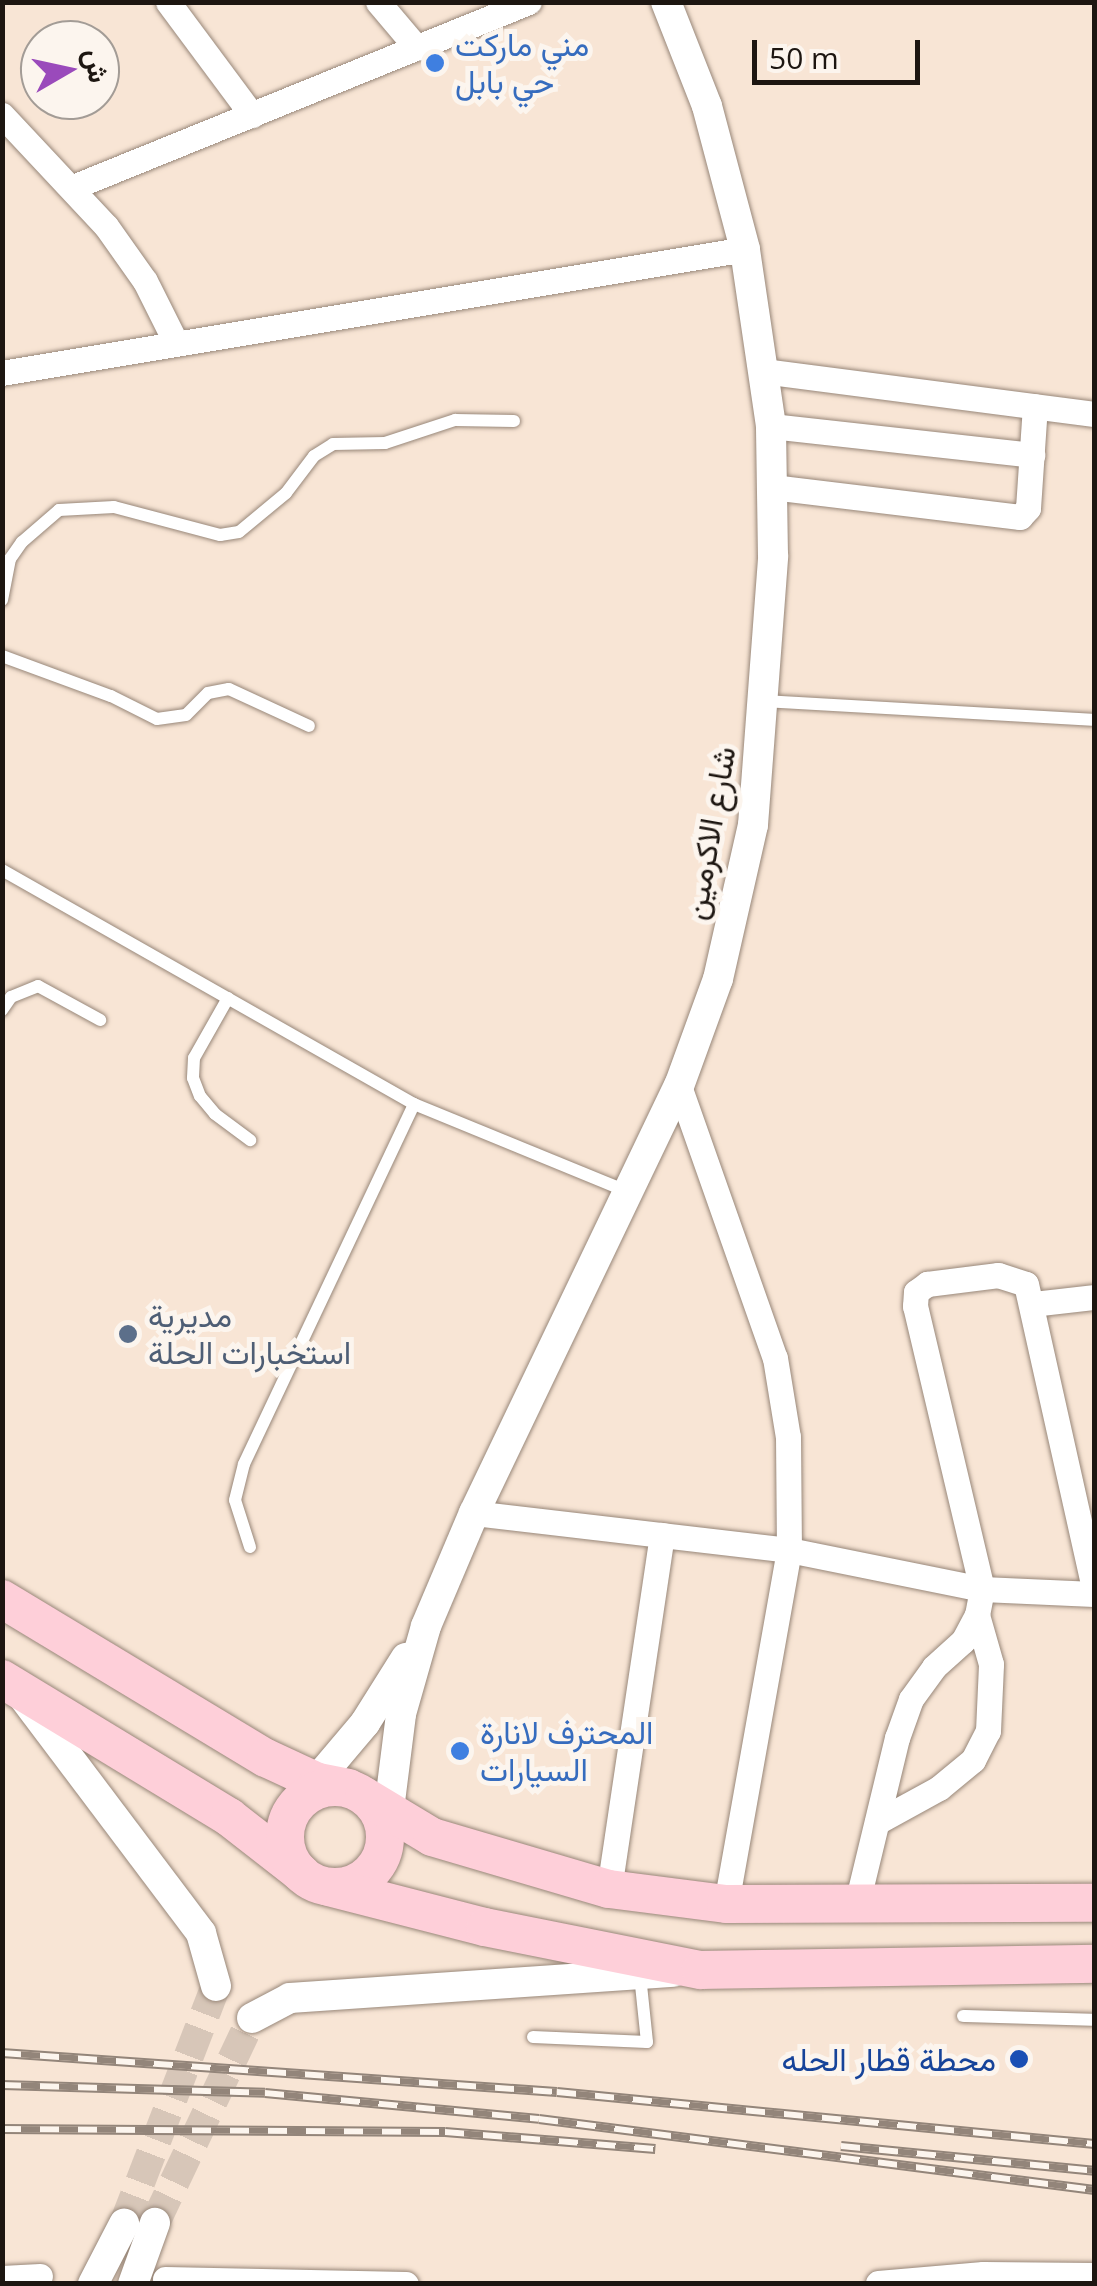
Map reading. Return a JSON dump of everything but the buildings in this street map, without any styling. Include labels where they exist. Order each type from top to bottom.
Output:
[{"type":"main road","points":[[2,1599],[266,1758],[350,1803],[432,1836],[610,1889],[726,1904],[1094,1904]]},
{"type":"main road","points":[[9,1684],[229,1817],[315,1880],[485,1927],[700,1970],[1094,1964]]},
{"type":"main road","points":[[350,1803],[372,1871],[344,1886],[315,1880],[286,1845],[285,1829],[350,1803]]},
{"type":"street","points":[[168,2],[252,115]]},
{"type":"street","points":[[378,2],[417,48]]},
{"type":"street","points":[[73,186],[529,2]]},
{"type":"street","name":"شارع الاكرمين","points":[[350,1803],[401,1714],[426,1626],[474,1513],[679,1086],[723,959],[752,825],[765,701],[772,487],[770,426],[745,250],[708,106],[666,2]]},
{"type":"street","points":[[2,115],[73,186],[145,281],[176,343]]},
{"type":"street","points":[[2,373],[745,250]]},
{"type":"street","points":[[763,371],[1094,414]]},
{"type":"street","points":[[772,487],[1020,517],[1028,508],[1035,406]]},
{"type":"street","points":[[770,426],[1032,455]]},
{"type":"street","points":[[679,1086],[775,1358],[788,1437],[789,1550],[726,1904]]},
{"type":"street","points":[[877,1822],[940,1788],[973,1760],[988,1731],[990,1664],[978,1615],[982,1589],[915,1306],[916,1292],[926,1284],[1014,1277],[1026,1284],[1094,1586]]},
{"type":"street","points":[[1033,1304],[1094,1297]]},
{"type":"street","points":[[474,1513],[789,1550],[982,1589],[1094,1594]]},
{"type":"street","points":[[610,1889],[662,1535]]},
{"type":"street","points":[[857,1903],[912,1699],[934,1667],[962,1641],[978,1615]]},
{"type":"street","name":"شارع الاكرمين","points":[[350,1803],[365,1724],[426,1626]]},
{"type":"street","points":[[9,1684],[201,1934],[216,1986]]},
{"type":"street","points":[[252,2018],[290,1998],[700,1970]]},
{"type":"street","points":[[133,2284],[154,2222]]},
{"type":"street","points":[[94,2284],[124,2224]]},
{"type":"street","points":[[878,2283],[983,2274],[1094,2276]]},
{"type":"street","points":[[2,2278],[40,2276]]},
{"type":"street","points":[[165,2278],[390,2283]]},
{"type":"lane","points":[[2,600],[10,559],[22,542],[59,510],[114,507],[220,535],[238,532],[286,493],[314,456],[334,444],[385,442],[455,420],[514,421]]},
{"type":"lane","points":[[2,656],[111,696],[156,718],[186,715],[208,693],[228,688],[309,726]]},
{"type":"lane","points":[[765,701],[1094,720]]},
{"type":"lane","points":[[2,870],[414,1104],[626,1191]]},
{"type":"lane","points":[[2,1010],[12,997],[38,986],[100,1020]]},
{"type":"lane","points":[[228,998],[194,1058],[194,1078],[200,1096],[216,1114],[250,1140]]},
{"type":"lane","points":[[250,1547],[234,1500],[244,1464],[414,1104]]},
{"type":"lane","points":[[533,2038],[646,2042],[640,1975]]},
{"type":"lane","points":[[963,2016],[1094,2020]]},
{"type":"tunnel","points":[[124,2224],[216,1986]]},
{"type":"tunnel","points":[[155,2223],[252,2018]]},
{"type":"railway","points":[[2,2053],[557,2092],[1094,2144]]},
{"type":"railway","points":[[2,2085],[265,2093],[539,2119],[1094,2190]]},
{"type":"railway","points":[[2,2129],[445,2132],[655,2149]]},
{"type":"railway","points":[[841,2146],[1094,2171]]},
{"type":"place","name":"مني ماركت حي بابل","points":[[435,63]]},
{"type":"place","name":"مديرية استخبارات الحلة","points":[[128,1334]]},
{"type":"place","name":"المحترف لانارة السيارات","points":[[460,1751]]},
{"type":"place","name":"محطة قطار الحله","points":[[1019,2059]]}]
